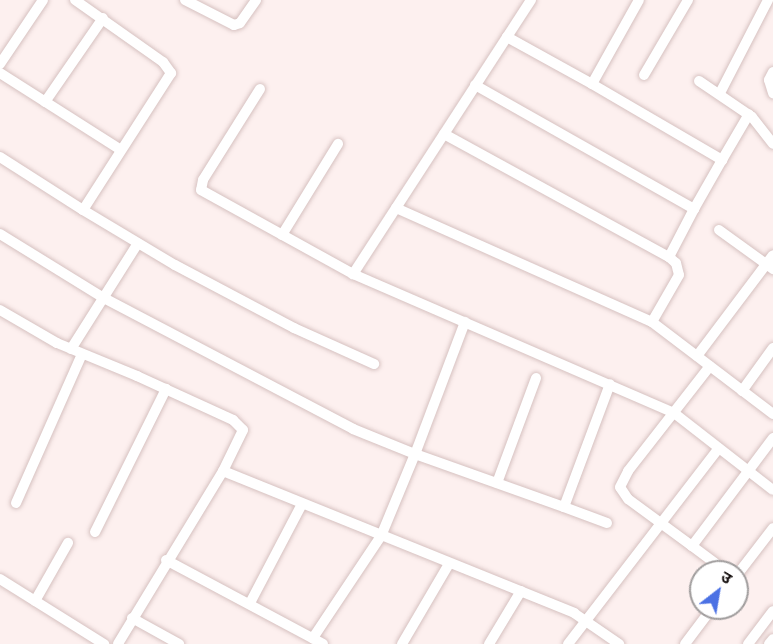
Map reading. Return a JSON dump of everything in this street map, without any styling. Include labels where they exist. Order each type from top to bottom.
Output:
[{"type":"street","points":[[0,64],[43,0]]},
{"type":"street","points":[[75,0],[163,62],[171,73],[83,210]]},
{"type":"street","points":[[191,2],[234,25],[240,23],[256,0]]},
{"type":"street","points":[[353,274],[531,0]]},
{"type":"street","points":[[592,84],[639,0]]},
{"type":"street","points":[[644,75],[688,0]]},
{"type":"street","points":[[720,93],[768,0]]},
{"type":"street","points":[[45,102],[103,18]]},
{"type":"street","points":[[507,37],[722,160]]},
{"type":"street","points":[[773,72],[769,80],[773,93]]},
{"type":"street","points":[[0,73],[121,150]]},
{"type":"street","points":[[699,81],[749,114],[773,144]]},
{"type":"street","points":[[475,86],[694,210]]},
{"type":"street","points":[[260,89],[202,180],[201,188],[205,194],[353,274],[674,413],[773,489]]},
{"type":"street","points":[[669,257],[749,114]]},
{"type":"street","points":[[444,134],[669,257],[678,266],[679,276],[652,322]]},
{"type":"street","points":[[282,235],[338,144]]},
{"type":"street","points":[[0,157],[138,243],[294,328],[374,364]]},
{"type":"street","points":[[396,208],[652,322],[773,414]]},
{"type":"street","points":[[697,356],[771,263],[719,230]]},
{"type":"street","points":[[0,234],[102,297],[353,429],[415,454],[607,523]]},
{"type":"street","points":[[16,503],[76,351],[102,297],[138,243]]},
{"type":"street","points":[[1,315],[44,337],[166,389],[239,424],[243,434],[118,644]]},
{"type":"street","points":[[166,560],[318,641],[381,536],[465,322]]},
{"type":"street","points":[[742,391],[773,348]]},
{"type":"street","points":[[710,366],[628,471],[620,488],[628,499],[711,560]]},
{"type":"street","points":[[497,483],[536,378]]},
{"type":"street","points":[[564,507],[610,384]]},
{"type":"street","points":[[95,532],[166,389]]},
{"type":"street","points":[[692,546],[773,438]]},
{"type":"street","points":[[568,644],[719,448]]},
{"type":"street","points":[[222,471],[521,591],[585,619],[619,644]]},
{"type":"street","points":[[250,603],[302,504]]},
{"type":"street","points":[[748,560],[773,528]]},
{"type":"street","points":[[35,601],[68,543]]},
{"type":"street","points":[[402,644],[449,564]]},
{"type":"street","points":[[0,579],[104,644]]},
{"type":"street","points":[[489,644],[521,591]]},
{"type":"street","points":[[748,644],[773,611]]},
{"type":"street","points":[[132,618],[179,644]]},
{"type":"street","points":[[685,644],[703,620]]},
{"type":"street","points":[[769,644],[773,639]]}]
